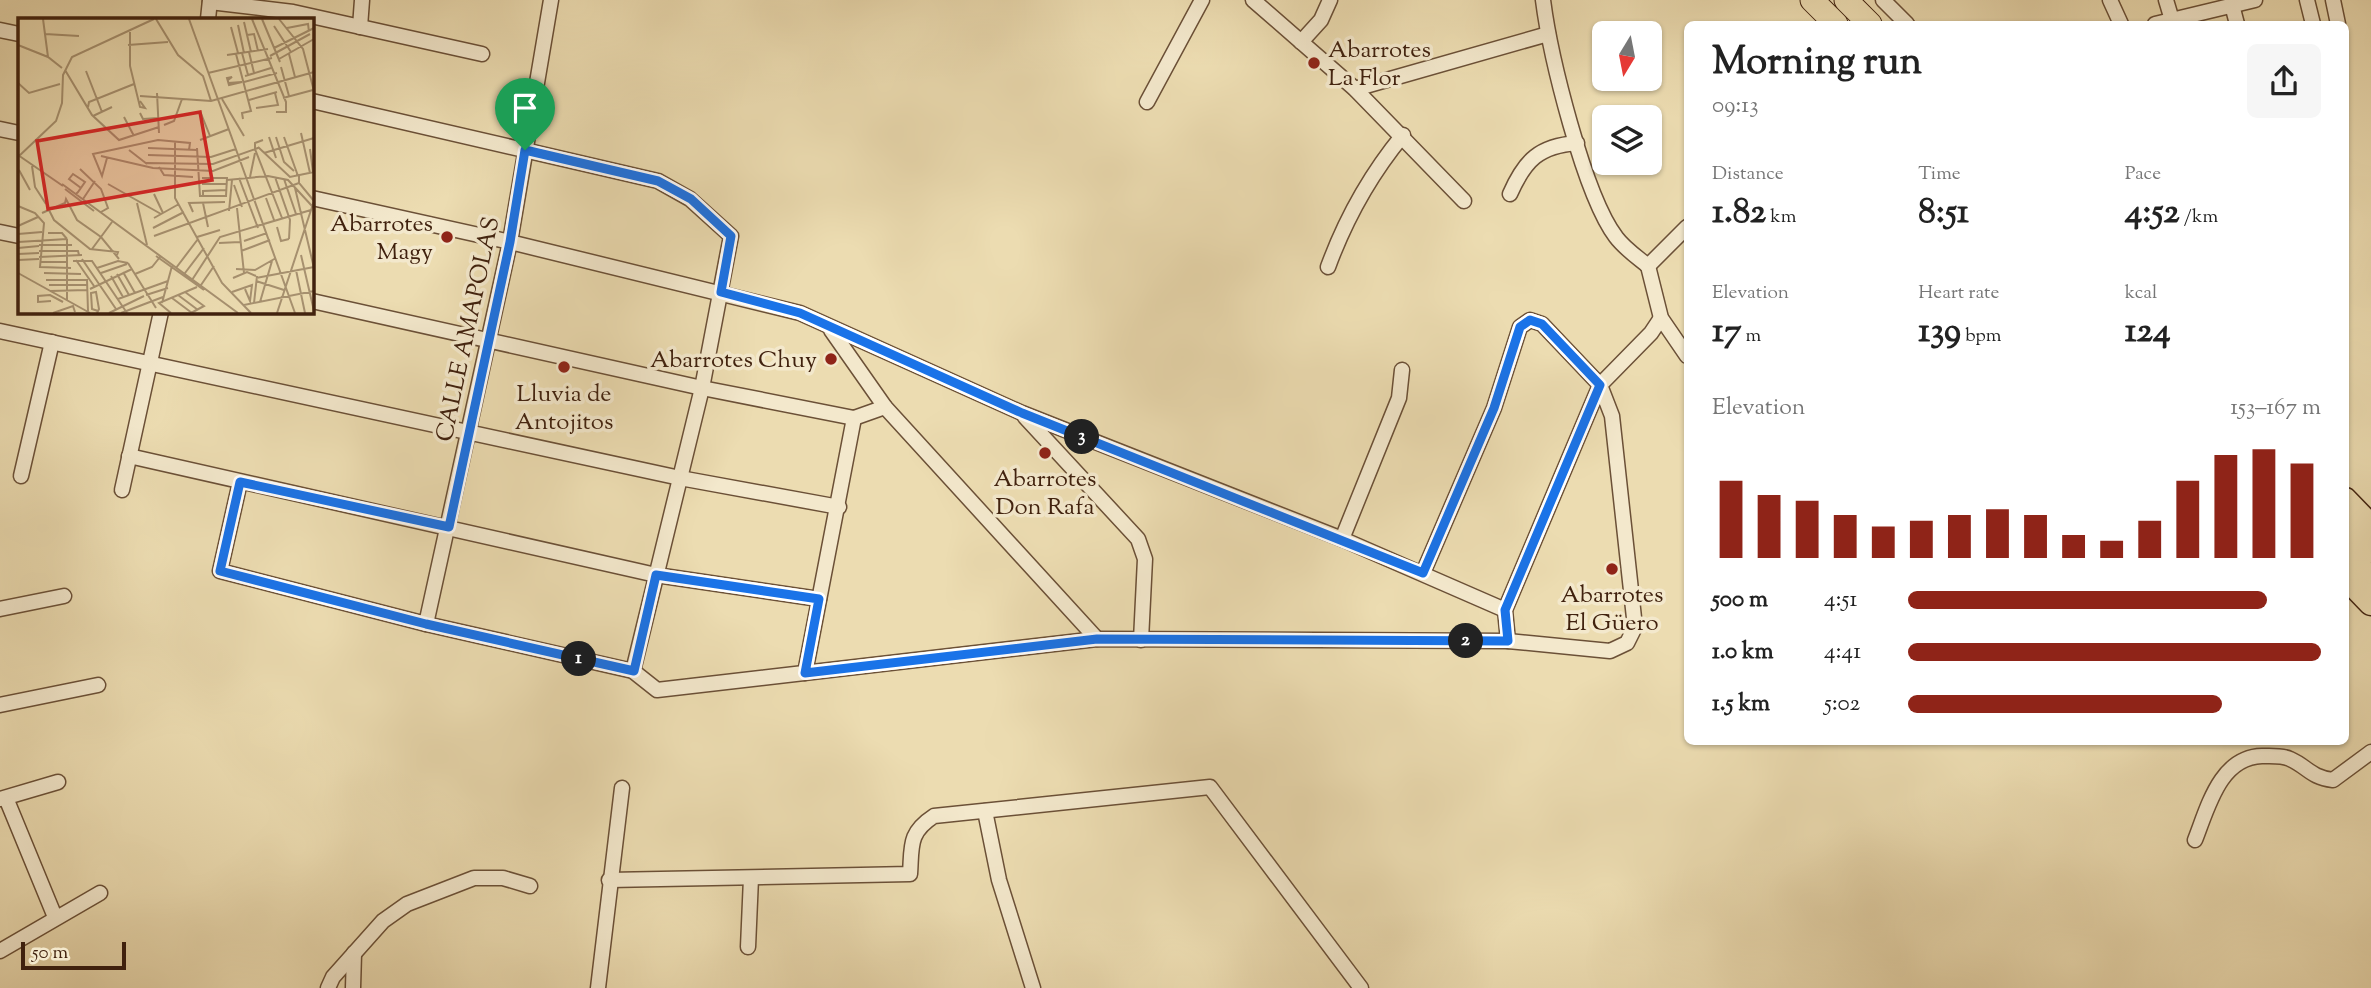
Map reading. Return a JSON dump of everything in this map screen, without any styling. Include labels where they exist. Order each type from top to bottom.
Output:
[{"type":"highway","points":[[2349,504],[2371,527]]},
{"type":"highway","points":[[2349,580],[2371,603]]},
{"type":"main road","points":[[1812,0],[1833,21]]},
{"type":"main road","points":[[1846,0],[1867,21]]},
{"type":"main road","points":[[2349,528],[2371,551]]},
{"type":"main road","points":[[2349,556],[2371,579]]},
{"type":"street","points":[[360,27],[362,0]]},
{"type":"street","name":"CALLE AMAPOLAS","points":[[426,624],[510,242],[551,0]]},
{"type":"street","points":[[1147,102],[1202,0]]},
{"type":"street","points":[[1253,0],[1355,89],[1403,135],[1464,201]]},
{"type":"street","points":[[1301,43],[1321,20],[1331,0]]},
{"type":"street","points":[[1543,0],[1548,34],[1577,142],[1601,214],[1617,238],[1648,266],[1661,318],[1684,352]]},
{"type":"street","points":[[1883,0],[1904,21]]},
{"type":"street","points":[[2109,0],[2120,21]]},
{"type":"street","points":[[2166,0],[2172,20]]},
{"type":"street","points":[[2168,21],[2255,0]]},
{"type":"street","points":[[2307,0],[2312,21]]},
{"type":"street","points":[[2333,0],[2337,21]]},
{"type":"street","points":[[210,1],[293,12],[482,54]]},
{"type":"street","points":[[2232,5],[2236,21]]},
{"type":"street","points":[[0,30],[18,34]]},
{"type":"street","points":[[1355,89],[1548,34]]},
{"type":"street","points":[[313,101],[658,181],[691,199],[731,236],[702,388],[634,671]]},
{"type":"street","points":[[0,129],[18,133]]},
{"type":"street","points":[[1328,267],[1340,234],[1373,172],[1403,135]]},
{"type":"street","points":[[1510,194],[1517,178],[1534,156],[1557,145],[1577,142]]},
{"type":"street","points":[[313,198],[510,242],[800,313],[1022,413],[1342,539],[1505,610]]},
{"type":"street","points":[[1648,266],[1684,230]]},
{"type":"street","points":[[0,232],[18,236]]},
{"type":"street","points":[[313,301],[702,388],[855,418],[886,407]]},
{"type":"street","points":[[122,490],[161,313]]},
{"type":"street","points":[[1508,641],[1505,610],[1600,385],[1651,333],[1661,318]]},
{"type":"street","points":[[240,482],[220,571],[426,624],[634,671],[657,691],[1097,639],[1508,641],[1609,652],[1627,643],[1635,627],[1612,416],[1600,385],[1542,324],[1530,320],[1520,327],[1494,408],[1423,573]]},
{"type":"street","points":[[830,328],[886,407],[1097,639]]},
{"type":"street","points":[[0,331],[680,478],[839,507]]},
{"type":"street","points":[[21,476],[51,342]]},
{"type":"street","points":[[1342,539],[1399,398],[1402,370]]},
{"type":"street","points":[[1022,413],[1138,539],[1145,559],[1141,640]]},
{"type":"street","points":[[805,673],[855,418]]},
{"type":"street","points":[[130,456],[656,575],[819,599]]},
{"type":"street","points":[[0,609],[64,596]]},
{"type":"street","points":[[0,705],[98,685]]},
{"type":"street","points":[[2195,840],[2216,789],[2234,764],[2255,756],[2290,758],[2312,776],[2333,780],[2371,752]]},
{"type":"street","points":[[55,917],[3,798],[58,782]]},
{"type":"street","points":[[609,880],[911,874],[912,836],[921,824],[934,816],[1210,787],[1362,988]]},
{"type":"street","points":[[598,988],[622,788]]},
{"type":"street","points":[[985,811],[999,880],[1033,988]]},
{"type":"street","points":[[328,988],[333,977],[383,921],[418,899],[474,878],[503,878],[530,886]]},
{"type":"street","points":[[748,947],[751,878]]},
{"type":"street","points":[[0,951],[100,893]]},
{"type":"street","points":[[353,988],[354,953]]},
{"type":"place","name":"Abarrotes La Flor","points":[[1314,63]]},
{"type":"place","name":"Abarrotes Magy","points":[[447,237]]},
{"type":"place","name":"Abarrotes Chuy","points":[[831,359]]},
{"type":"place","name":"Lluvia de Antojitos","points":[[564,367]]},
{"type":"place","name":"Abarrotes Don Rafa","points":[[1045,453]]},
{"type":"place","name":"Abarrotes El Güero","points":[[1612,569]]},
{"type":"route","points":[[525,150],[658,181],[691,199],[731,236],[721,292],[800,313],[1022,413],[1423,573],[1494,408],[1520,327],[1530,320],[1542,324],[1600,385],[1505,610],[1508,641],[1097,639],[805,673],[819,599],[656,575],[634,671],[426,624],[220,571],[240,482],[449,527],[510,242],[525,150]]}]
